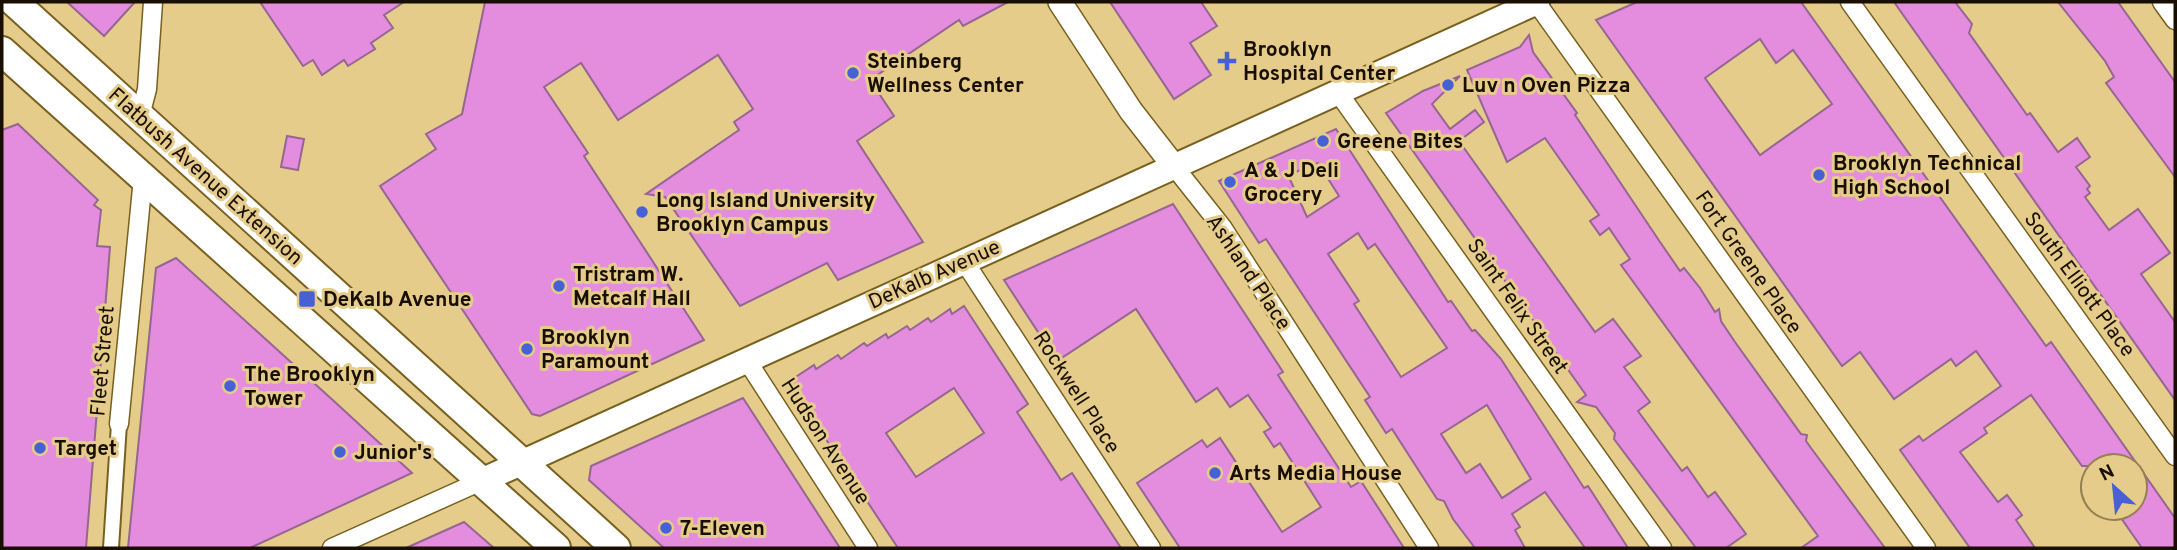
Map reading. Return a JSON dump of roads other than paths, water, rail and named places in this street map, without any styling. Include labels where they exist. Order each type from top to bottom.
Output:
[{"type":"main road","name":"Flatbush Avenue Extension","points":[[14,2],[616,548]]},
{"type":"main road","name":"DeKalb Avenue","points":[[479,482],[1537,2]]},
{"type":"main road","name":"Flatbush Avenue Extension","points":[[2,51],[479,482],[556,548]]},
{"type":"street","points":[[140,116],[146,89],[153,2]]},
{"type":"street","name":"Ashland Place","points":[[1060,2],[1131,111],[1222,227],[1429,548]]},
{"type":"street","name":"Fort Greene Place","points":[[1537,2],[1926,548]]},
{"type":"street","name":"South Elliott Place","points":[[1850,2],[2175,456]]},
{"type":"street","points":[[2162,2],[2175,20]]},
{"type":"street","name":"Saint Felix Street","points":[[1337,91],[1662,548]]},
{"type":"street","name":"Fleet Street","points":[[111,548],[119,424],[143,178]]},
{"type":"street","name":"Rockwell Place","points":[[964,261],[1151,548]]},
{"type":"street","name":"Hudson Avenue","points":[[746,359],[868,548]]},
{"type":"street","name":"DeKalb Avenue","points":[[332,548],[479,482]]},
{"type":"place","name":"Brooklyn Hospital Center","points":[[1227,61]]},
{"type":"place","name":"Steinberg Wellness Center","points":[[853,73]]},
{"type":"place","name":"Luv n Oven Pizza","points":[[1448,85]]},
{"type":"place","name":"Greene Bites","points":[[1323,141]]},
{"type":"place","name":"Brooklyn Technical High School","points":[[1819,175]]},
{"type":"place","name":"A & J Deli Grocery","points":[[1230,182]]},
{"type":"place","name":"Long Island University Brooklyn Campus","points":[[642,212]]},
{"type":"place","name":"Tristram W. Metcalf Hall","points":[[559,286]]},
{"type":"place","name":"DeKalb Avenue","points":[[307,299]]},
{"type":"place","name":"Brooklyn Paramount","points":[[527,349]]},
{"type":"place","name":"The Brooklyn Tower","points":[[230,386]]},
{"type":"place","name":"Target","points":[[40,448]]},
{"type":"place","name":"Junior's","points":[[340,452]]},
{"type":"place","name":"Arts Media House","points":[[1215,473]]},
{"type":"place","name":"7-Eleven","points":[[666,528]]}]
